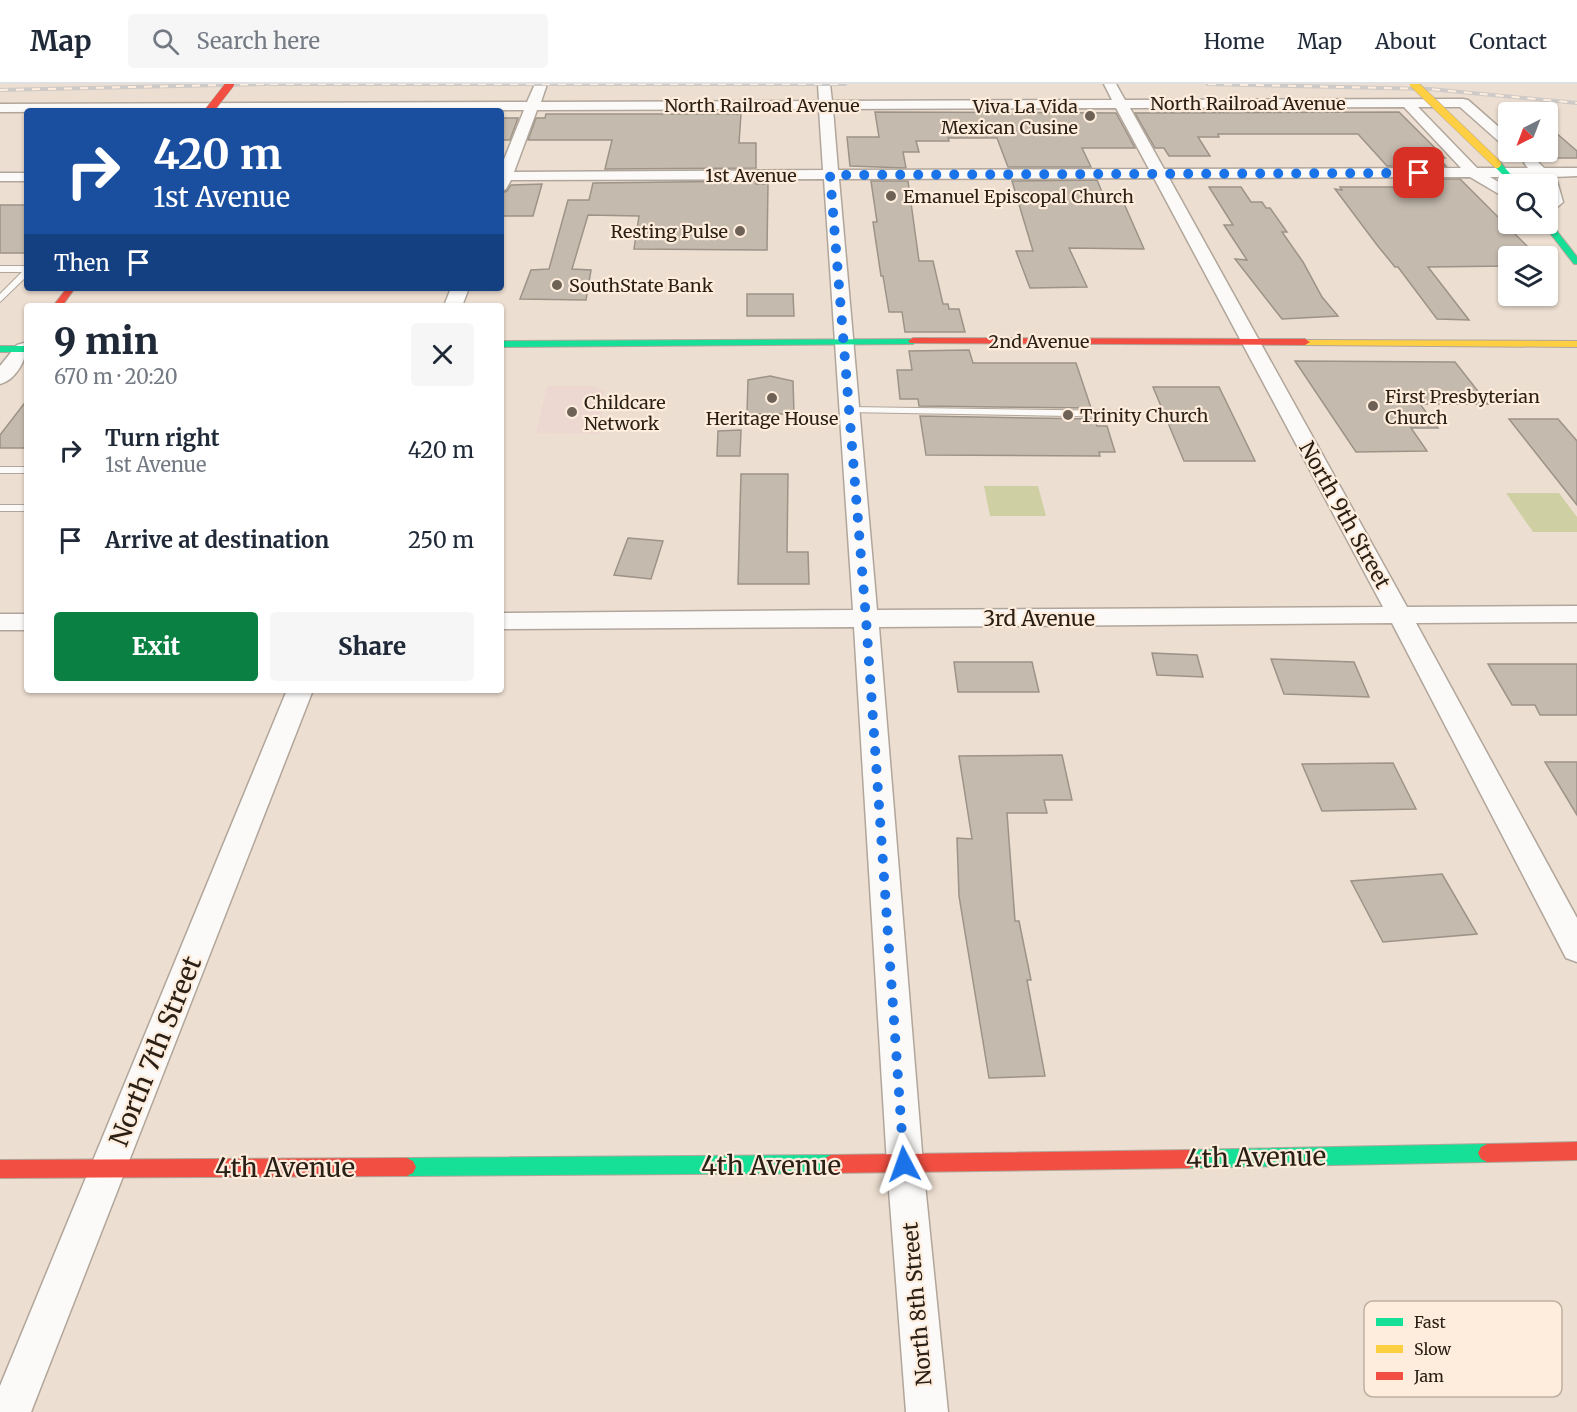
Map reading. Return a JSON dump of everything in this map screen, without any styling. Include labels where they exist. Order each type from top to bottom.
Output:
[{"type":"main road","points":[[211,108],[229,84]]},
{"type":"main road","points":[[1414,84],[1507,174]]},
{"type":"main road","points":[[1555,234],[1577,262]]},
{"type":"main road","points":[[59,303],[69,291]]},
{"type":"main road","name":"2nd Avenue","points":[[504,344],[1250,341],[1577,344]]},
{"type":"main road","points":[[0,349],[24,348]]},
{"type":"main road","name":"4th Avenue","points":[[0,1169],[904,1164],[1577,1151]]},
{"type":"street","name":"North 8th Street","points":[[824,84],[866,619],[904,1164],[927,1412]]},
{"type":"street","name":"North 9th Street","points":[[1110,84],[1157,174],[1400,616],[1577,948]]},
{"type":"street","points":[[504,174],[541,85]]},
{"type":"street","points":[[1407,103],[1474,173],[1498,188]]},
{"type":"street","name":"North Railroad Avenue","points":[[0,108],[1463,103],[1498,133]]},
{"type":"street","points":[[1530,162],[1543,174]]},
{"type":"street","name":"1st Avenue","points":[[504,179],[830,175],[1474,173],[1501,168],[1577,172]]},
{"type":"street","points":[[0,177],[24,177]]},
{"type":"street","points":[[0,378],[24,350]]},
{"type":"street","name":"3rd Avenue","points":[[504,621],[1577,615]]},
{"type":"street","points":[[0,622],[24,622]]},
{"type":"street","name":"North 7th Street","points":[[10,1412],[299,693]]},
{"type":"lane","points":[[0,269],[24,270]]},
{"type":"lane","points":[[0,299],[24,273]]},
{"type":"lane","points":[[850,410],[1124,414]]},
{"type":"lane","points":[[0,470],[24,470]]},
{"type":"lane","points":[[0,508],[24,506]]},
{"type":"shaded area","name":"Childcare Network","points":[[547,386],[595,386],[604,391],[600,434],[536,433]]},
{"type":"green space","points":[[984,486],[1038,486],[1046,516],[990,516]]},
{"type":"green space","points":[[1506,493],[1559,493],[1577,517],[1577,532],[1533,532]]},
{"type":"building","points":[[875,112],[1116,113],[1135,148],[1082,148],[1091,167],[1008,167],[997,138],[948,138],[949,141],[916,141],[919,152],[903,152],[906,168],[850,166],[847,137],[879,137]]},
{"type":"building","points":[[1399,112],[1445,158],[1438,158],[1446,166],[1387,166],[1358,134],[1218,134],[1219,137],[1198,137],[1210,156],[1169,156],[1164,148],[1155,148],[1135,113]]},
{"type":"building","points":[[546,114],[741,114],[739,143],[756,143],[756,168],[605,169],[612,140],[528,140],[536,118],[545,118]]},
{"type":"building","points":[[504,118],[518,118],[510,140],[504,140]]},
{"type":"building","points":[[1558,135],[1577,151],[1577,158],[1558,158]]},
{"type":"building","points":[[1399,179],[1460,179],[1498,217],[1498,234],[1515,234],[1527,246],[1498,246],[1498,266],[1428,267],[1469,320],[1437,319],[1335,189],[1342,190],[1340,187],[1406,187]]},
{"type":"building","points":[[1097,180],[1105,199],[1122,199],[1144,249],[1069,248],[1087,287],[1030,288],[1016,251],[1033,251],[1012,181]]},
{"type":"building","points":[[756,181],[756,184],[768,184],[767,250],[634,249],[639,216],[588,215],[572,269],[591,270],[586,300],[520,299],[531,270],[549,269],[568,200],[589,200],[593,183]]},
{"type":"building","points":[[871,181],[908,181],[919,261],[933,261],[943,304],[948,304],[949,309],[959,309],[965,332],[905,332],[902,312],[889,312],[873,222],[877,222]]},
{"type":"building","points":[[542,184],[533,216],[504,216],[504,192],[511,185]]},
{"type":"building","points":[[1209,187],[1241,187],[1251,202],[1262,202],[1266,208],[1270,208],[1287,232],[1282,232],[1303,262],[1322,297],[1338,316],[1282,319],[1235,259],[1247,260],[1224,225],[1233,225]]},
{"type":"building","points":[[0,205],[24,205],[24,253],[0,253]]},
{"type":"building","points":[[747,294],[793,294],[794,316],[747,316]]},
{"type":"building","points":[[969,350],[973,363],[1076,363],[1091,408],[919,406],[918,399],[900,399],[897,370],[912,370],[909,351]]},
{"type":"building","points":[[1295,361],[1455,362],[1488,404],[1420,404],[1438,428],[1411,428],[1427,451],[1356,452]]},
{"type":"building","name":"Heritage House","points":[[770,376],[793,381],[794,414],[747,414],[748,380]]},
{"type":"building","points":[[1153,387],[1219,387],[1255,461],[1184,461]]},
{"type":"building","points":[[24,404],[24,448],[0,448],[0,435]]},
{"type":"building","points":[[920,416],[1094,419],[1097,426],[1107,426],[1115,452],[1099,452],[1100,456],[926,455]]},
{"type":"building","points":[[1509,419],[1558,419],[1577,441],[1577,505]]},
{"type":"building","points":[[741,430],[740,456],[717,456],[718,431]]},
{"type":"building","points":[[741,474],[788,474],[787,552],[808,552],[809,584],[738,584]]},
{"type":"building","points":[[628,538],[663,541],[651,579],[614,575]]},
{"type":"building","points":[[1152,653],[1197,655],[1203,677],[1157,675]]},
{"type":"building","points":[[1271,659],[1354,662],[1369,697],[1284,694]]},
{"type":"building","points":[[954,662],[1032,662],[1039,692],[958,692]]},
{"type":"building","points":[[1488,664],[1577,664],[1577,715],[1540,715],[1535,705],[1512,705]]},
{"type":"building","points":[[1062,755],[1072,800],[1044,800],[1047,813],[1007,813],[1015,921],[1019,921],[1031,980],[1027,980],[1045,1076],[989,1078],[959,896],[957,838],[972,839],[959,756]]},
{"type":"building","points":[[1545,762],[1577,762],[1577,815]]},
{"type":"building","points":[[1393,763],[1416,809],[1322,811],[1302,764]]},
{"type":"building","points":[[1442,874],[1477,934],[1383,942],[1351,881]]},
{"type":"railway","points":[[0,90],[266,84]]},
{"type":"railway","points":[[270,84],[845,84]]},
{"type":"railway","points":[[1208,84],[1430,89],[1577,103]]},
{"type":"traffic: fast","points":[[1497,164],[1506,174]]},
{"type":"traffic: fast","points":[[1555,234],[1577,262]]},
{"type":"traffic: fast","points":[[504,344],[913,341]]},
{"type":"traffic: fast","points":[[0,349],[24,349]]},
{"type":"traffic: fast","points":[[1189,1159],[1487,1153]]},
{"type":"traffic: fast","points":[[407,1167],[831,1164]]},
{"type":"traffic: slow","points":[[1414,84],[1497,164]]},
{"type":"traffic: slow","points":[[1305,342],[1577,344]]},
{"type":"traffic: jam","points":[[211,108],[230,84]]},
{"type":"traffic: jam","points":[[59,303],[69,291]]},
{"type":"traffic: jam","points":[[913,341],[1305,342]]},
{"type":"traffic: jam","points":[[1487,1153],[1577,1151]]},
{"type":"traffic: jam","points":[[831,1164],[1189,1159]]},
{"type":"traffic: jam","points":[[0,1169],[407,1167]]},
{"type":"place","name":"Viva La Vida Mexican Cusine","points":[[1090,116]]},
{"type":"place","name":"Emanuel Episcopal Church","points":[[891,196]]},
{"type":"place","name":"Resting Pulse","points":[[740,231]]},
{"type":"place","name":"SouthState Bank","points":[[557,285]]},
{"type":"place","name":"Heritage House","points":[[772,398]]},
{"type":"place","name":"First Presbyterian Church","points":[[1373,406]]},
{"type":"place","name":"Childcare Network","points":[[572,412]]},
{"type":"place","name":"Trinity Church","points":[[1068,415]]},
{"type":"route","points":[[904,1164],[866,619],[830,175],[1419,173]]}]
